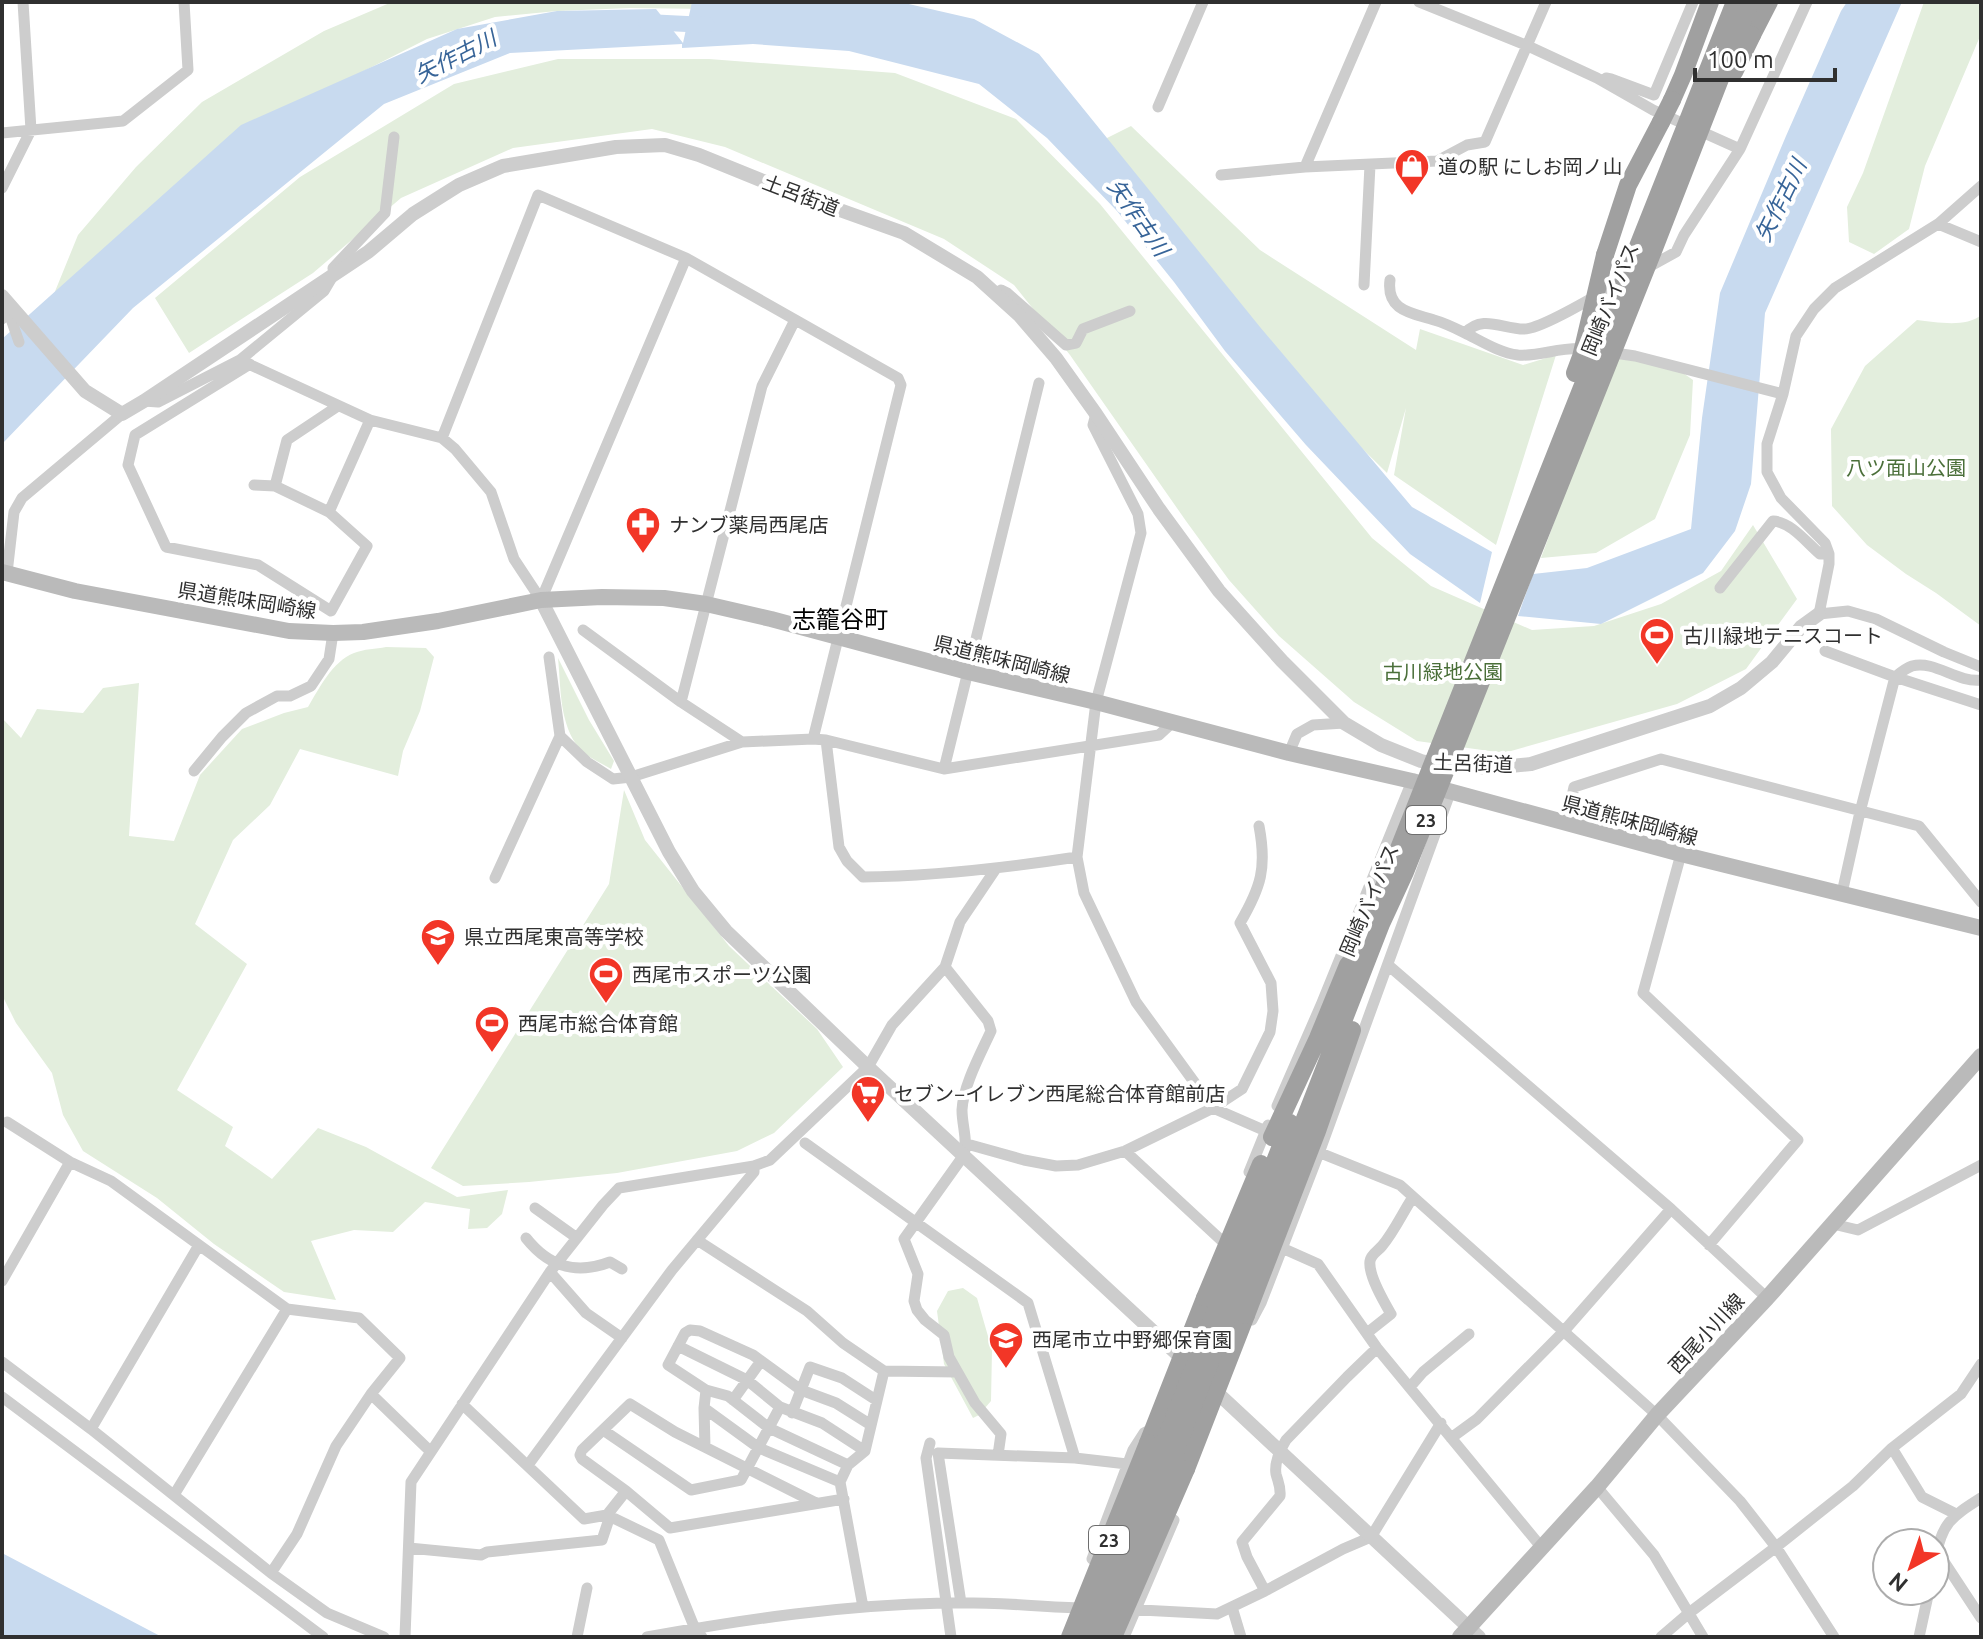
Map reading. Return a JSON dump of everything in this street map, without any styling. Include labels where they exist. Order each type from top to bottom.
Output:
[{"type":"highway","name":"23","points":[[1527,527],[1524,519],[1581,357],[1605,255],[1628,185],[1672,100],[1710,2]]},
{"type":"highway","name":"岡崎バイパス","points":[[1084,1637],[1150,1479],[1735,2]]},
{"type":"highway","name":"岡崎バイパス","points":[[1098,1637],[1162,1485],[1381,924],[1405,872],[1750,2]]},
{"type":"highway","name":"23","points":[[1694,147],[1702,141],[1769,2]]},
{"type":"highway","name":"23","points":[[1113,1637],[1186,1469],[1317,1131],[1377,960],[1381,924]]},
{"type":"highway","name":"23","points":[[1070,1637],[1281,1115],[1348,965],[1356,955]]},
{"type":"main road","name":"県道熊味岡崎線","points":[[4,572],[75,591],[289,631],[363,632],[438,621],[541,600],[664,598],[706,604],[1981,928]]},
{"type":"main road","name":"西尾小川線","points":[[1469,1634],[1657,1415],[1767,1298],[1981,1056]]},
{"type":"street","points":[[2,188],[31,130],[23,2]]},
{"type":"street","points":[[2,133],[123,121],[188,70],[184,2]]},
{"type":"street","points":[[1158,107],[1203,2]]},
{"type":"street","points":[[1305,167],[1376,2]]},
{"type":"street","points":[[1419,2],[1528,46],[1597,78],[1653,110],[1740,149]]},
{"type":"street","points":[[1221,175],[1305,167],[1437,161],[1467,145],[1485,142],[1546,2]]},
{"type":"street","points":[[1597,78],[1611,79],[1654,95],[1693,2]]},
{"type":"street","points":[[1465,333],[1472,325],[1482,323],[1526,329],[1546,322],[1676,252],[1740,149],[1807,2]]},
{"type":"street","points":[[254,485],[275,486],[329,512],[367,546],[331,611],[258,565],[166,547],[128,465],[135,435],[245,362],[324,291],[341,257],[385,213],[394,137]]},
{"type":"street","name":"土呂街道","points":[[334,274],[368,252],[413,214],[459,185],[503,166],[616,147],[665,145],[699,155],[904,233],[977,277],[1019,315],[1056,358],[1219,591],[1282,661],[1344,723],[1381,745],[1421,761],[1446,766],[1489,768],[1531,764],[1710,706],[1741,688],[1772,662],[1801,627],[1819,614]]},
{"type":"street","points":[[1364,285],[1370,165]]},
{"type":"street","points":[[1848,611],[1819,614],[1829,564],[1825,543],[1781,498],[1767,472],[1767,444],[1783,394],[1796,336],[1814,309],[1835,288],[1938,224],[1981,186]]},
{"type":"street","points":[[442,438],[538,195],[686,258],[898,378],[901,385],[839,637],[820,739],[839,847],[847,861],[863,877],[995,870],[1077,857]]},
{"type":"street","points":[[1938,224],[1981,242]]},
{"type":"street","points":[[541,600],[686,258]]},
{"type":"street","points":[[4,572],[14,512],[22,498],[122,414],[334,274]]},
{"type":"street","points":[[1390,280],[1393,298],[1407,313],[1432,319],[1507,353],[1529,355],[1571,347],[1635,356],[1783,394]]},
{"type":"street","points":[[995,294],[1001,290],[1007,293],[1068,346],[1076,343],[1083,329],[1130,311]]},
{"type":"street","points":[[6,309],[85,391],[122,414]]},
{"type":"street","points":[[6,309],[19,342]]},
{"type":"street","points":[[681,702],[762,386],[795,320]]},
{"type":"street","points":[[144,401],[158,402],[245,362]]},
{"type":"street","points":[[245,362],[370,420],[442,438],[455,449],[491,492],[514,559],[541,600],[669,852],[693,891],[726,931],[868,1067],[965,1149],[1469,1634]]},
{"type":"street","points":[[944,769],[1039,383]]},
{"type":"street","points":[[275,486],[287,440],[338,406]]},
{"type":"street","points":[[1096,414],[1093,425],[1138,514],[1141,533],[1096,702],[1077,857],[1084,893],[1136,1002],[1213,1108],[1400,1185],[1657,1415],[1740,1501],[1776,1547],[1834,1637]]},
{"type":"street","points":[[329,512],[370,420]]},
{"type":"street","points":[[1720,588],[1773,521],[1789,526],[1820,554],[1829,554]]},
{"type":"street","points":[[1824,592],[1834,607],[1876,619],[1981,667]]},
{"type":"street","points":[[583,630],[681,702],[742,742]]},
{"type":"street","points":[[194,771],[246,713],[277,696],[290,696],[311,686],[329,659],[333,633]]},
{"type":"street","points":[[1825,651],[1981,705]]},
{"type":"street","points":[[495,878],[560,736],[549,657]]},
{"type":"street","points":[[1842,893],[1895,677],[1913,666],[1925,666],[1965,680],[1981,680]]},
{"type":"street","points":[[560,736],[587,762],[613,779],[631,777],[742,742],[820,739],[944,769],[1159,735],[1172,723]]},
{"type":"street","points":[[1289,753],[1297,734],[1313,725],[1344,723]]},
{"type":"street","points":[[1566,824],[1574,787],[1661,759],[1919,826],[1981,902]]},
{"type":"street","points":[[1194,1326],[1194,1310],[1221,1240],[1412,781]]},
{"type":"street","points":[[1244,1320],[1254,1317],[1282,1248],[1450,793]]},
{"type":"street","points":[[965,1149],[1056,1166],[1078,1165],[1125,1151],[1213,1108],[1242,1089],[1270,1032],[1273,1011],[1271,983],[1240,923],[1255,898],[1263,869],[1259,826]]},
{"type":"street","points":[[1681,854],[1643,993],[1798,1140],[1709,1245]]},
{"type":"street","points":[[405,1637],[411,1482],[553,1268],[619,1188],[754,1166],[770,1160],[868,1067],[892,1025],[945,967],[960,922],[995,870]]},
{"type":"street","points":[[1388,965],[1671,1209],[1767,1298]]},
{"type":"street","points":[[945,967],[988,1021],[991,1031],[962,1108],[965,1149],[904,1239],[918,1274],[914,1301],[917,1310],[944,1335],[949,1357],[957,1372],[975,1403],[1001,1434],[998,1455]]},
{"type":"street","points":[[7,1122],[70,1162],[111,1181],[287,1309],[359,1318],[400,1358],[336,1446],[297,1534],[271,1573]]},
{"type":"street","points":[[805,1143],[1028,1303],[1075,1458]]},
{"type":"street","points":[[1125,1151],[1221,1240]]},
{"type":"street","points":[[2,1281],[70,1162]]},
{"type":"street","points":[[1833,1224],[1858,1230],[1981,1165]]},
{"type":"street","points":[[528,1465],[672,1270],[754,1172],[754,1166]]},
{"type":"street","points":[[1367,1333],[1391,1314],[1379,1291],[1370,1260],[1413,1197]]},
{"type":"street","points":[[535,1208],[577,1238]]},
{"type":"street","points":[[1451,1438],[1477,1419],[1564,1331],[1671,1209]]},
{"type":"street","points":[[526,1238],[586,1313],[622,1338]]},
{"type":"street","points":[[697,1240],[807,1311],[843,1343],[884,1371],[957,1372]]},
{"type":"street","points":[[91,1429],[199,1245]]},
{"type":"street","points":[[1282,1248],[1318,1264],[1377,1348],[1542,1548]]},
{"type":"street","points":[[553,1268],[599,1266],[610,1262],[622,1269]]},
{"type":"street","points":[[174,1495],[287,1309]]},
{"type":"street","points":[[848,1465],[769,1428],[728,1396],[706,1390],[668,1365],[685,1333],[700,1331],[753,1355],[801,1390],[836,1403],[871,1425]]},
{"type":"street","points":[[1410,1387],[1423,1372],[1469,1334]]},
{"type":"street","points":[[678,1346],[747,1380],[780,1407],[822,1423],[865,1451]]},
{"type":"street","points":[[1265,1591],[1242,1542],[1280,1496],[1275,1470],[1279,1451],[1286,1440],[1377,1348]]},
{"type":"street","points":[[733,1400],[761,1361]]},
{"type":"street","points":[[2,1362],[271,1573],[327,1613],[384,1637]]},
{"type":"street","points":[[1661,1637],[1853,1486],[1892,1448],[1961,1394],[1981,1364]]},
{"type":"street","points":[[792,1413],[810,1367],[842,1378],[876,1400]]},
{"type":"street","points":[[863,1607],[840,1482],[848,1465],[865,1451],[884,1371]]},
{"type":"street","points":[[705,1447],[706,1390]]},
{"type":"street","points":[[371,1394],[431,1452]]},
{"type":"street","points":[[2,1397],[323,1637]]},
{"type":"street","points":[[462,1404],[584,1519],[609,1516],[659,1540],[699,1633]]},
{"type":"street","points":[[816,1503],[675,1432],[630,1404],[580,1455],[670,1528],[844,1499]]},
{"type":"street","points":[[603,1430],[691,1490],[741,1480],[780,1407]]},
{"type":"street","points":[[704,1408],[759,1448],[840,1482]]},
{"type":"street","points":[[647,1637],[699,1633],[788,1614],[947,1602],[1217,1614],[1371,1537],[1441,1423]]},
{"type":"street","points":[[1124,1637],[1195,1469],[1203,1440],[1203,1425]]},
{"type":"street","points":[[1061,1637],[1133,1450],[1144,1433],[1151,1436]]},
{"type":"street","points":[[930,1443],[926,1458],[951,1637]]},
{"type":"street","points":[[1892,1448],[1922,1497],[1956,1514]]},
{"type":"street","points":[[961,1603],[938,1453],[1075,1458],[1127,1464]]},
{"type":"street","points":[[1597,1487],[1654,1555],[1703,1637]]},
{"type":"street","points":[[409,1548],[481,1555],[602,1540],[609,1516],[626,1491]]},
{"type":"street","points":[[1945,1527],[1956,1514],[1981,1498]]},
{"type":"street","points":[[1951,1576],[1981,1618]]},
{"type":"street","points":[[577,1637],[587,1588]]},
{"type":"street","points":[[1232,1607],[1241,1637]]},
{"type":"street","points":[[1919,1637],[1926,1607]]},
{"type":"green space","points":[[392,2],[882,2],[557,11],[495,17],[427,39],[358,74],[45,316],[78,235],[136,167],[202,102],[324,31]]},
{"type":"green space","points":[[1924,2],[1981,2],[1981,34],[1925,166],[1909,229],[1874,254],[1849,242],[1847,207],[1863,173]]},
{"type":"green space","name":"古川緑地公園","points":[[558,59],[709,59],[895,73],[1016,119],[1100,204],[1372,538],[1431,586],[1532,630],[1594,626],[1661,604],[1721,571],[1753,525],[1797,599],[1746,669],[1677,704],[1504,753],[1417,741],[1354,702],[1279,636],[1229,580],[1070,355],[1014,285],[944,239],[725,147],[652,129],[513,148],[401,198],[313,273],[189,353],[155,298],[300,177],[454,84]]},
{"type":"green space","points":[[1131,126],[1260,250],[1416,350],[1420,329],[1523,365],[1556,355],[1496,545],[1394,475],[1406,408],[1387,473],[1261,349],[1105,139]]},
{"type":"green space","name":"八ツ面山公園","points":[[1981,315],[1981,626],[1867,545],[1832,506],[1831,429],[1865,366],[1917,320],[1959,323]]},
{"type":"green space","points":[[1615,356],[1679,370],[1693,380],[1690,435],[1655,519],[1596,553],[1541,558]]},
{"type":"green space","points":[[386,647],[426,648],[434,657],[420,711],[403,751],[398,776],[300,749],[270,805],[233,840],[195,924],[247,964],[177,1090],[233,1127],[225,1146],[272,1179],[318,1128],[366,1147],[457,1197],[508,1190],[502,1214],[487,1228],[468,1229],[470,1209],[425,1202],[393,1232],[354,1230],[311,1241],[336,1300],[284,1292],[214,1244],[157,1198],[83,1151],[63,1115],[52,1073],[16,1023],[2,995],[2,718],[21,738],[37,709],[83,713],[103,688],[139,683],[129,836],[174,841],[200,775],[242,729],[308,707],[339,662],[358,652]]},
{"type":"green space","points":[[558,658],[614,761],[611,769],[586,755],[568,729],[562,705]]},
{"type":"green space","points":[[624,790],[645,840],[729,946],[817,1029],[843,1067],[774,1133],[737,1151],[617,1173],[463,1186],[431,1168],[609,884]]},
{"type":"green space","points":[[963,1288],[977,1298],[992,1350],[991,1401],[973,1418],[944,1364],[937,1311],[948,1291]]},
{"type":"water","points":[[692,2],[900,2],[974,19],[1039,54],[1260,327],[1412,507],[1492,552],[1480,603],[1410,554],[1306,445],[1225,351],[1117,211],[1047,138],[979,84],[849,51],[753,44],[682,48],[682,44],[510,53],[384,104],[133,308],[2,444],[2,339],[241,125],[457,29],[557,11],[656,9],[683,43]]},
{"type":"water","points":[[1847,2],[1902,2],[1765,313],[1751,484],[1735,531],[1703,573],[1601,624],[1518,616],[1533,574],[1587,568],[1691,529],[1702,418],[1720,293]]},
{"type":"water","points":[[2,1553],[162,1637],[2,1637]]},
{"type":"waterway","name":"矢作古川","points":[[646,22],[707,25]]},
{"type":"place","name":"道の駅 にしお岡ノ山","points":[[1412,197]]},
{"type":"place","name":"ナンブ薬局西尾店","points":[[643,555]]},
{"type":"place","name":"古川緑地テニスコート","points":[[1657,666]]},
{"type":"place","name":"県立西尾東高等学校","points":[[438,967]]},
{"type":"place","name":"西尾市スポーツ公園","points":[[606,1005]]},
{"type":"place","name":"西尾市総合体育館","points":[[492,1054]]},
{"type":"place","name":"セブン−イレブン西尾総合体育館前店","points":[[868,1124]]},
{"type":"place","name":"西尾市立中野郷保育園","points":[[1006,1370]]},
{"type":"district","name":"志籠谷町","points":[[840,619]]}]
